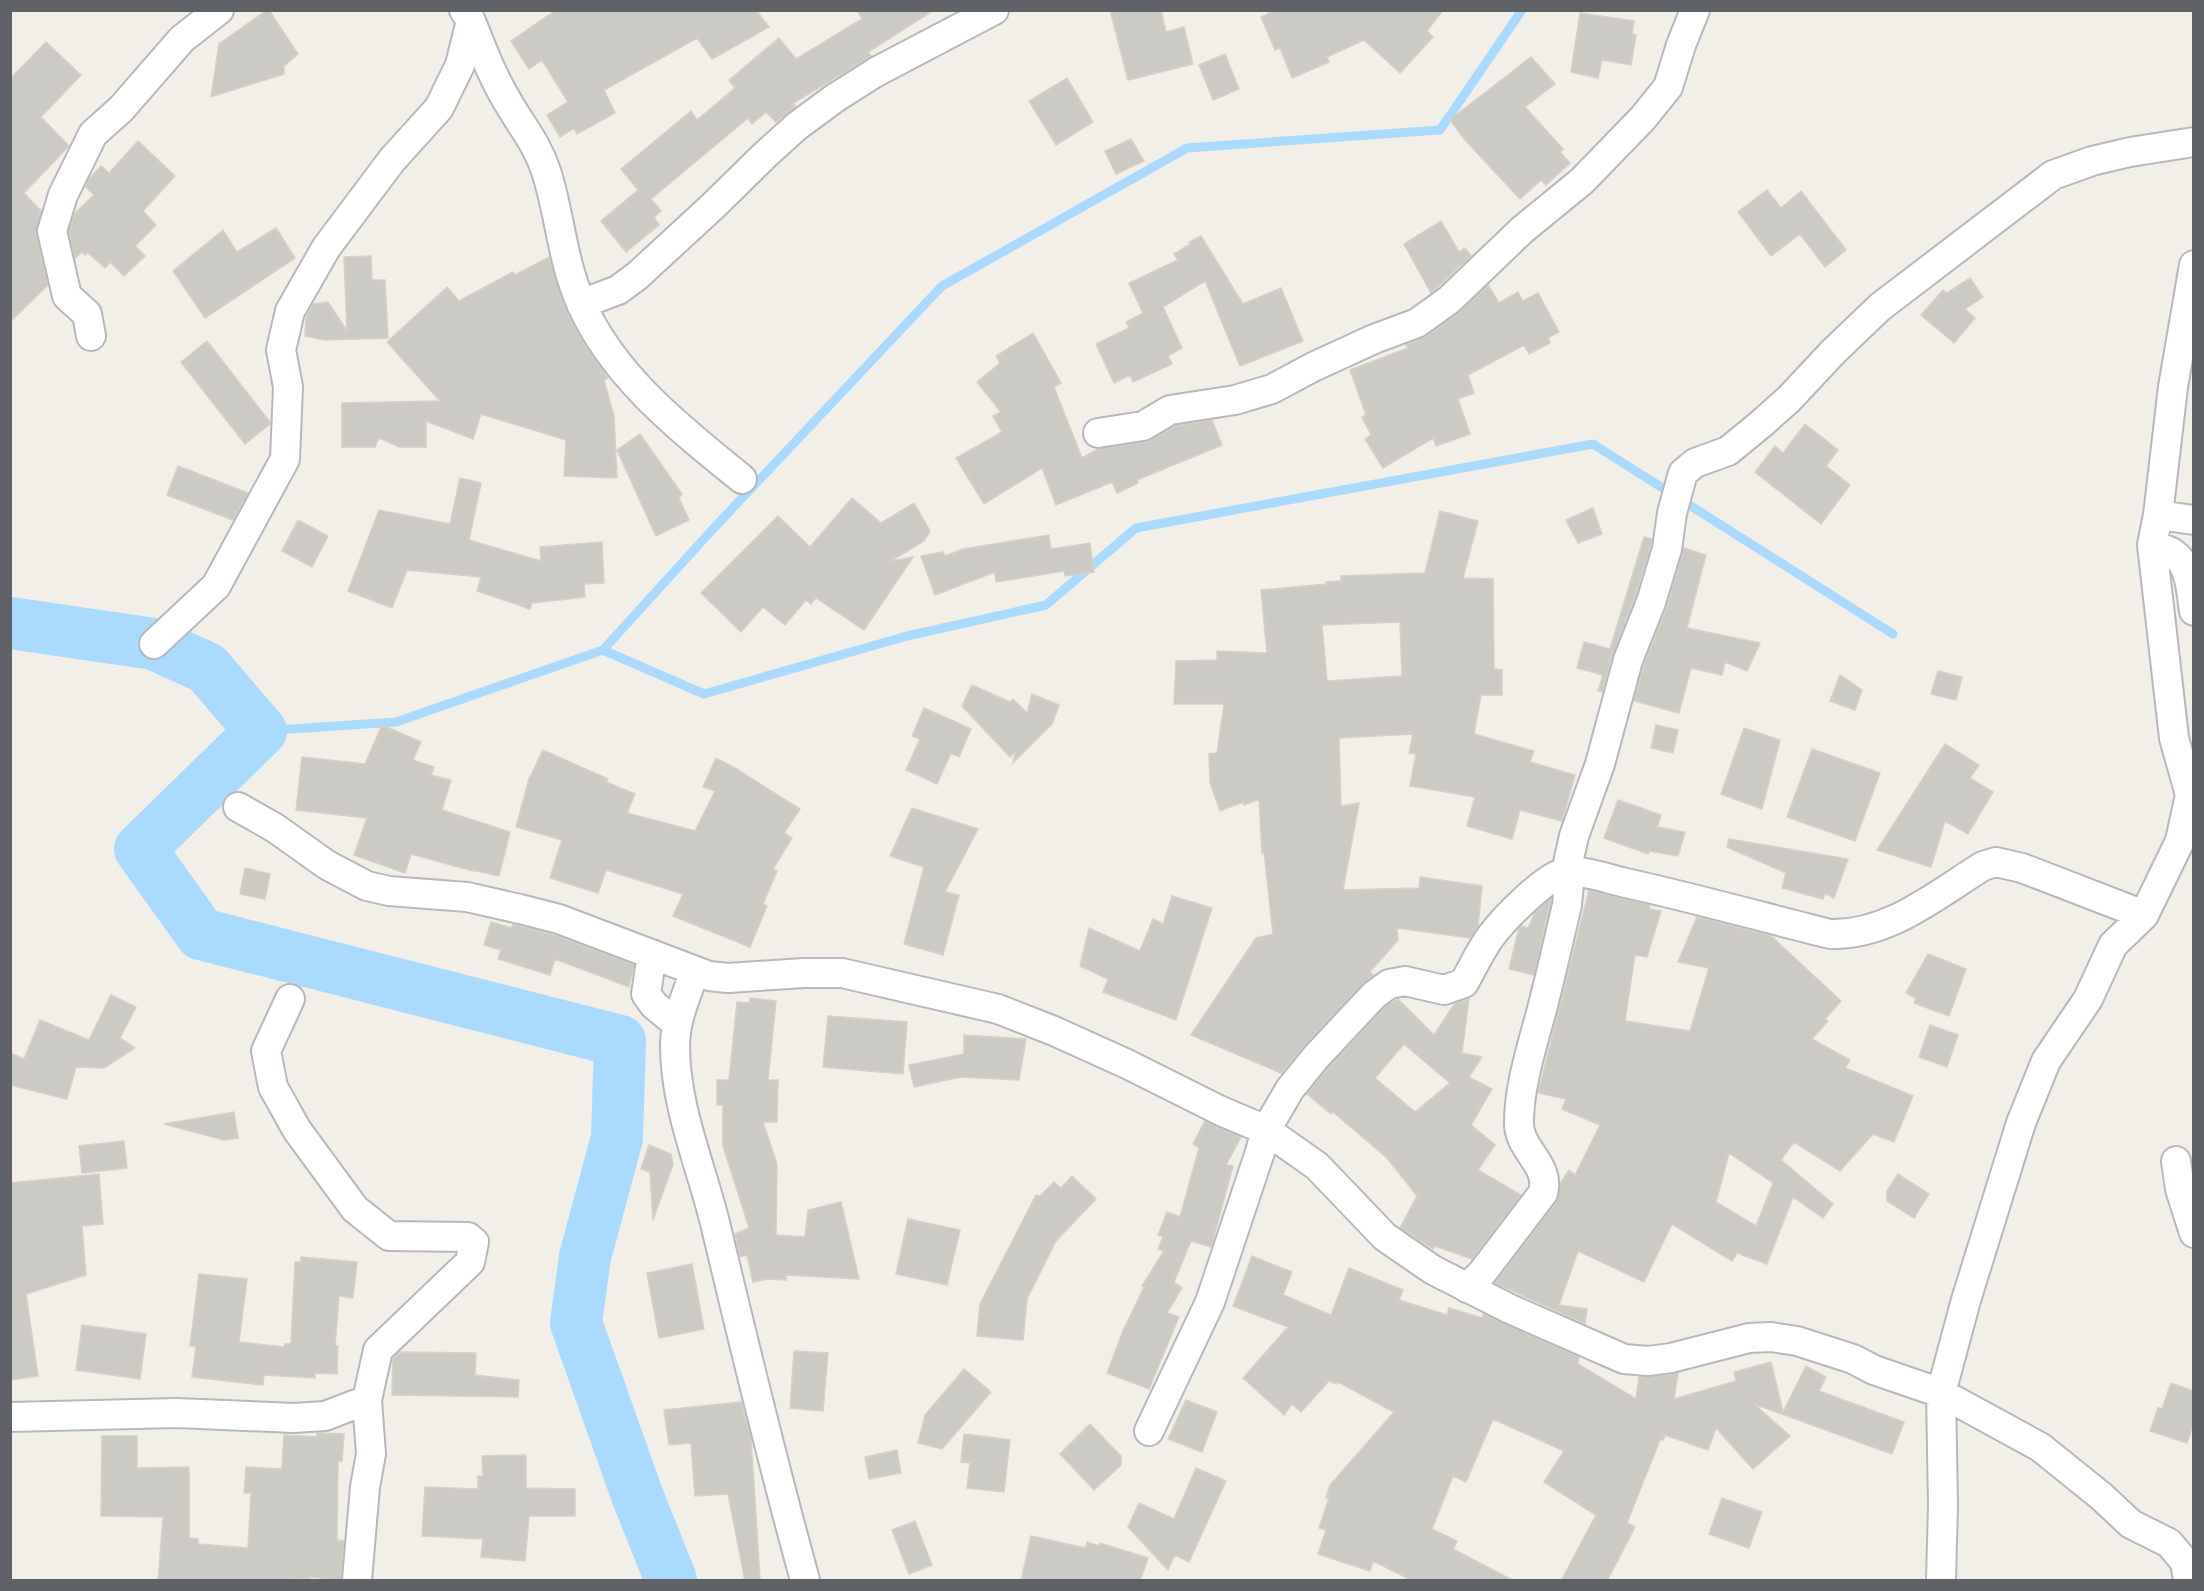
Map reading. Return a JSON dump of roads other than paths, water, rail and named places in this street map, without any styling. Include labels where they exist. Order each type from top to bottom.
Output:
[{"type":"street","points":[[92,336],[87,314],[67,296],[52,231],[63,195],[93,134],[121,109],[182,39],[219,10]]},
{"type":"street","points":[[581,304],[618,290],[636,276],[797,126],[836,98],[876,72],[994,10]]},
{"type":"street","points":[[1098,433],[1143,426],[1170,410],[1235,400],[1272,389],[1364,343],[1417,323],[1449,300],[1522,230],[1582,181],[1643,118],[1668,87],[1695,10]]},
{"type":"street","points":[[467,16],[508,104],[532,136],[546,172],[567,261],[581,304],[599,336],[617,362],[644,392],[703,448],[742,479]]},
{"type":"street","points":[[154,644],[216,586],[285,459],[288,387],[281,350],[290,311],[326,248],[392,160],[439,108],[459,65],[467,16]]},
{"type":"street","points":[[1467,1288],[1482,1273],[1543,1193],[1546,1182],[1542,1170],[1520,1136],[1519,1120],[1532,1046],[1568,905],[1569,883],[1566,872],[1574,836],[1600,764],[1628,660],[1651,602],[1666,549],[1672,513],[1683,472],[1695,463],[1728,451],[1789,399],[1880,307],[2053,175],[2102,158],[2193,142]]},
{"type":"street","points":[[1941,1581],[1943,1506],[1941,1393],[1966,1300],[2021,1123],[2046,1061],[2088,999],[2113,945],[2144,915],[2180,841],[2190,795],[2174,738],[2152,545],[2158,515],[2173,387],[2193,265]]},
{"type":"street","points":[[2158,515],[2193,520]]},
{"type":"street","points":[[2152,545],[2173,552],[2181,560],[2188,575],[2193,611]]},
{"type":"street","points":[[238,807],[274,828],[327,865],[367,886],[389,891],[466,897],[520,909],[559,920],[695,971],[728,978],[842,973],[998,1009],[1127,1064],[1221,1111],[1266,1130],[1317,1166],[1385,1237],[1433,1270],[1467,1288],[1624,1359],[1648,1361],[1671,1358],[1749,1338],[1771,1337],[1797,1341],[1842,1355],[1874,1370],[1941,1393],[2040,1448],[2101,1496],[2131,1524],[2169,1543],[2185,1562],[2188,1581]]},
{"type":"street","points":[[1149,1431],[1210,1302],[1266,1130],[1290,1089],[1316,1057],[1374,995],[1389,984],[1405,981],[1444,990],[1464,983],[1492,935],[1548,880],[1566,872],[1656,890],[1830,934],[1864,932],[1896,920],[1983,866],[1995,862],[2022,868],[2144,915]]},
{"type":"street","points":[[652,954],[646,993],[654,1005],[677,1024]]},
{"type":"street","points":[[695,971],[677,1024],[676,1062],[688,1127],[716,1226],[777,1480],[805,1581]]},
{"type":"street","points":[[290,999],[266,1051],[273,1087],[297,1130],[355,1209],[389,1236],[468,1237],[474,1242],[470,1262],[378,1350],[367,1400],[370,1454],[357,1581]]},
{"type":"street","points":[[2176,1161],[2180,1190],[2193,1233]]},
{"type":"street","points":[[10,1417],[177,1413],[294,1418],[324,1416],[367,1400]]},
{"type":"waterway","points":[[261,731],[396,722],[603,650],[712,530],[942,286],[1187,148],[1440,130],[1522,10]]},
{"type":"waterway","points":[[603,650],[704,694],[907,636],[1046,605],[1136,528],[1593,444],[1893,634]]},
{"type":"waterway","points":[[10,623],[154,644],[207,668],[261,731],[140,849],[201,934],[620,1041],[617,1138],[585,1257],[576,1323],[637,1495],[671,1580]]}]
